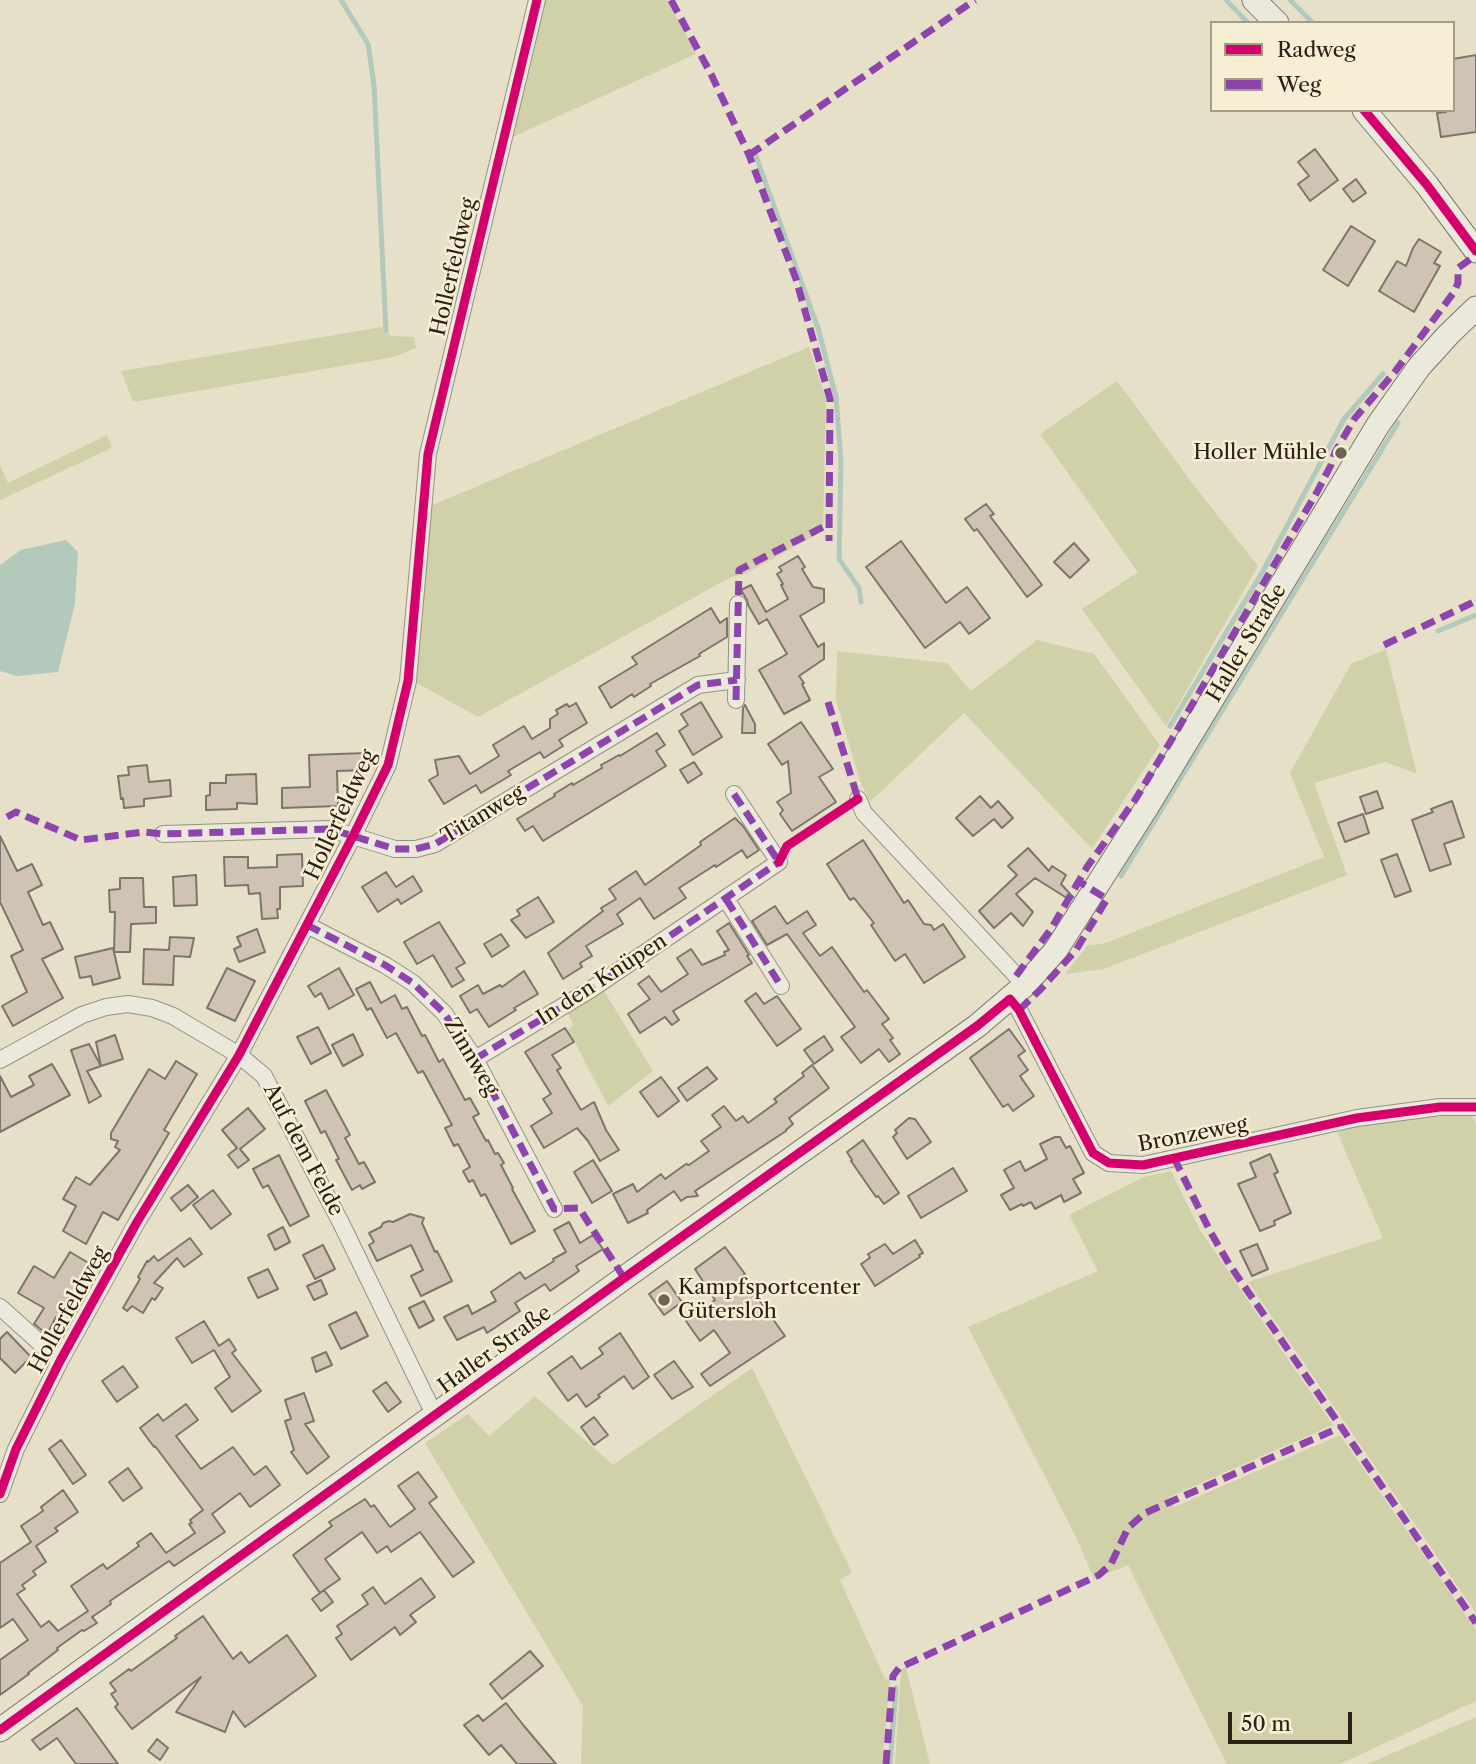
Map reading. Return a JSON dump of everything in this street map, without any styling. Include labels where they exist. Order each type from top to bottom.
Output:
[{"type":"street","name":"Hollerfeldweg","points":[[0,1494],[16,1449],[60,1361],[138,1222],[239,1055],[388,765],[408,681],[428,454],[537,0]]},
{"type":"street","points":[[1254,0],[1275,21]]},
{"type":"street","points":[[1366,112],[1427,185],[1476,251]]},
{"type":"street","name":"Haller Straße","points":[[0,1730],[967,1033],[1018,992],[1056,950],[1147,807],[1378,425],[1419,367],[1476,307]]},
{"type":"street","points":[[736,700],[738,604]]},
{"type":"street","name":"Titanweg","points":[[163,834],[330,829],[395,849],[416,849],[435,844],[698,685],[737,680]]},
{"type":"street","name":"In den Knüpen","points":[[475,1059],[590,990],[779,862],[734,794]]},
{"type":"street","points":[[858,799],[864,813],[1018,992]]},
{"type":"street","points":[[726,899],[782,986]]},
{"type":"street","name":"Zinnweg","points":[[307,925],[385,965],[413,983],[444,1013],[475,1059],[554,1209]]},
{"type":"street","name":"Bronzeweg","points":[[1018,992],[1018,1010],[1093,1153],[1109,1163],[1143,1165],[1357,1118],[1440,1107],[1476,1107]]},
{"type":"street","name":"Auf dem Felde","points":[[2,1054],[82,1015],[106,1007],[128,1004],[152,1008],[173,1016],[239,1055],[264,1076],[342,1225],[435,1416]]},
{"type":"street","points":[[0,1307],[60,1361]]},
{"type":"green space","points":[[544,0],[667,0],[696,54],[508,139]]},
{"type":"green space","points":[[382,327],[391,336],[414,337],[416,348],[394,357],[133,402],[121,371]]},
{"type":"green space","points":[[809,347],[826,399],[823,531],[745,574],[731,577],[478,717],[415,682],[430,506]]},
{"type":"green space","points":[[1117,381],[1258,566],[1166,726],[1082,609],[1138,572],[1040,434]]},
{"type":"green space","points":[[107,435],[112,448],[0,500],[0,465],[8,483]]},
{"type":"green space","points":[[1037,640],[1094,654],[1160,745],[1092,849],[964,713],[870,802],[860,781],[836,700],[837,651],[947,663],[971,691]]},
{"type":"green space","points":[[1386,649],[1417,774],[1385,762],[1314,783],[1347,875],[1104,969],[1065,974],[1088,945],[1103,944],[1324,857],[1290,773],[1351,664]]},
{"type":"green space","points":[[604,991],[653,1071],[608,1106],[568,1029],[574,1025],[567,1013]]},
{"type":"green space","points":[[1472,1115],[1476,1124],[1476,1613],[1248,1282],[1383,1238],[1337,1132],[1360,1125]]},
{"type":"green space","points":[[1171,1171],[1200,1230],[1333,1425],[1169,1497],[1174,1507],[1340,1435],[1476,1630],[1476,1701],[1340,1764],[1227,1764],[1128,1565],[1094,1579],[1076,1537],[968,1327],[1098,1271],[1069,1215],[1144,1177]]},
{"type":"green space","points":[[752,1368],[852,1572],[840,1580],[885,1679],[890,1680],[882,1764],[581,1764],[583,1706],[425,1443],[468,1414],[489,1436],[535,1396],[613,1465]]},
{"type":"green space","points":[[906,1667],[930,1764],[895,1764],[901,1669]]},
{"type":"green space","points":[[1476,1717],[1476,1764],[1367,1764]]},
{"type":"shaded area","points":[[66,540],[78,552],[75,604],[58,672],[17,676],[0,671],[0,565],[21,550]]},
{"type":"building","points":[[1476,55],[1476,132],[1441,137],[1437,113],[1455,112],[1455,59]]},
{"type":"building","points":[[1315,149],[1338,180],[1310,201],[1298,184],[1309,176],[1298,162]]},
{"type":"building","points":[[1356,179],[1366,193],[1353,202],[1343,189]]},
{"type":"building","points":[[1351,226],[1375,241],[1348,286],[1323,270]]},
{"type":"building","points":[[1419,239],[1441,252],[1434,263],[1440,266],[1414,312],[1379,291],[1397,261],[1406,266]]},
{"type":"building","points":[[986,504],[994,514],[990,516],[1042,585],[1027,597],[977,529],[974,531],[965,519]]},
{"type":"building","points":[[901,541],[946,603],[967,587],[990,618],[969,634],[960,622],[925,648],[866,567]]},
{"type":"building","points":[[1074,543],[1089,560],[1070,578],[1054,562]]},
{"type":"building","points":[[798,556],[813,587],[824,589],[824,602],[800,616],[818,647],[824,643],[824,659],[799,676],[810,700],[784,714],[759,670],[787,654],[767,619],[759,624],[741,590],[751,585],[766,612],[788,599],[777,574],[782,571],[779,567]]},
{"type":"building","points":[[711,608],[720,623],[727,618],[727,637],[699,654],[700,656],[650,684],[651,686],[634,697],[632,694],[611,708],[599,687],[637,664],[632,657]]},
{"type":"building","points":[[701,702],[722,737],[693,755],[679,731],[688,725],[681,714]]},
{"type":"building","points":[[576,703],[587,723],[559,740],[563,746],[544,758],[540,752],[508,771],[511,775],[481,793],[476,785],[444,804],[429,780],[438,775],[435,760],[459,756],[470,774],[499,756],[493,745],[524,726],[532,739],[550,728],[550,719],[558,714],[556,710]]},
{"type":"building","points":[[745,705],[755,724],[755,733],[742,733]]},
{"type":"building","points":[[801,722],[833,769],[819,777],[836,802],[792,831],[780,814],[783,810],[777,802],[791,793],[788,761],[782,765],[768,744]]},
{"type":"building","points":[[657,733],[665,745],[656,751],[666,766],[543,841],[533,826],[525,831],[517,819]]},
{"type":"building","points":[[367,753],[368,770],[337,771],[338,806],[282,808],[282,788],[310,787],[309,755]]},
{"type":"building","points":[[694,762],[702,774],[688,783],[680,770]]},
{"type":"building","points":[[147,765],[149,782],[170,780],[171,796],[144,799],[144,806],[124,808],[118,776],[129,775],[128,767]]},
{"type":"building","points":[[256,774],[257,804],[237,803],[237,809],[206,810],[210,783],[226,783],[226,775]]},
{"type":"building","points":[[1377,791],[1383,808],[1366,814],[1360,797]]},
{"type":"building","points":[[980,796],[991,808],[998,801],[1013,818],[1002,828],[994,819],[973,836],[956,818]]},
{"type":"building","points":[[1452,801],[1464,837],[1444,844],[1451,864],[1430,871],[1412,820]]},
{"type":"building","points":[[1363,814],[1369,833],[1345,842],[1338,823]]},
{"type":"building","points":[[735,818],[759,850],[747,858],[742,850],[679,888],[686,898],[654,919],[640,898],[617,914],[623,924],[586,946],[592,956],[580,963],[582,967],[563,979],[548,953],[603,911],[601,908],[616,899],[609,889],[636,871],[645,885]]},
{"type":"building","points":[[0,836],[17,871],[32,864],[42,885],[28,892],[43,925],[50,922],[63,949],[42,959],[63,998],[13,1026],[2,1006],[27,992],[11,956],[23,950],[0,902]]},
{"type":"building","points":[[863,840],[904,903],[908,900],[924,924],[931,925],[934,930],[943,924],[965,957],[924,983],[905,954],[895,961],[871,925],[874,923],[854,898],[850,900],[827,864]]},
{"type":"building","points":[[1028,848],[1049,871],[1052,866],[1066,875],[1061,884],[1073,897],[1070,900],[1035,878],[1016,894],[1033,912],[1023,926],[1011,913],[994,928],[979,911],[1017,875],[1008,866]]},
{"type":"building","points":[[302,854],[303,886],[280,887],[278,918],[262,919],[260,893],[249,894],[248,885],[225,886],[224,857],[248,857],[248,868],[277,867],[277,855]]},
{"type":"building","points":[[1397,854],[1411,891],[1395,897],[1381,860]]},
{"type":"building","points":[[386,872],[396,887],[413,876],[422,891],[401,904],[398,899],[378,912],[362,887]]},
{"type":"building","points":[[196,875],[197,905],[174,906],[173,877]]},
{"type":"building","points":[[120,878],[143,878],[144,907],[156,907],[156,923],[131,924],[130,952],[114,952],[115,912],[110,912],[109,890],[120,889]]},
{"type":"building","points":[[538,897],[554,922],[526,938],[511,920],[520,915],[517,910]]},
{"type":"building","points":[[775,906],[787,924],[807,911],[816,925],[803,933],[820,956],[832,947],[864,992],[867,990],[889,1019],[882,1024],[893,1038],[890,1040],[900,1054],[889,1062],[879,1049],[861,1063],[841,1037],[855,1027],[787,934],[767,945],[752,921]]},
{"type":"building","points":[[439,922],[465,963],[456,968],[464,980],[452,987],[433,955],[417,964],[404,942]]},
{"type":"building","points":[[729,923],[752,963],[673,1011],[679,1020],[672,1025],[665,1017],[640,1033],[628,1014],[650,999],[638,984],[649,976],[661,992],[688,974],[677,958],[691,949],[702,965],[725,955],[724,952],[729,950],[717,931]]},
{"type":"building","points":[[257,929],[265,952],[239,962],[234,949],[241,946],[237,937]]},
{"type":"building","points":[[501,934],[509,946],[492,957],[484,944]]},
{"type":"building","points":[[170,937],[194,938],[190,957],[174,956],[173,985],[143,984],[144,949],[169,950]]},
{"type":"building","points":[[113,948],[120,978],[93,985],[91,976],[80,978],[75,957]]},
{"type":"building","points":[[227,968],[255,981],[235,1021],[207,1008]]},
{"type":"building","points":[[339,968],[354,995],[329,1009],[321,993],[315,997],[308,986]]},
{"type":"building","points":[[524,971],[538,994],[489,1027],[477,1009],[470,1013],[460,996],[478,985],[483,994],[500,985],[502,987]]},
{"type":"building","points":[[370,982],[381,1003],[395,995],[402,1009],[407,1007],[439,1062],[443,1059],[465,1100],[470,1098],[479,1114],[473,1117],[486,1141],[488,1140],[495,1154],[498,1153],[504,1163],[501,1165],[535,1231],[511,1244],[485,1194],[481,1196],[473,1180],[469,1182],[463,1171],[470,1167],[458,1144],[454,1146],[445,1128],[452,1125],[423,1071],[418,1073],[396,1033],[387,1038],[371,1008],[367,1010],[356,989]]},
{"type":"building","points":[[756,993],[764,1004],[777,996],[801,1029],[777,1046],[745,1001]]},
{"type":"building","points":[[318,1027],[331,1053],[311,1064],[297,1037]]},
{"type":"building","points":[[565,1028],[574,1042],[552,1055],[561,1068],[557,1070],[581,1110],[594,1102],[606,1130],[619,1150],[600,1161],[577,1128],[544,1148],[531,1126],[552,1113],[543,1099],[551,1094],[525,1052]]},
{"type":"building","points":[[1009,1029],[1025,1051],[1018,1056],[1028,1070],[1020,1076],[1034,1096],[1013,1111],[1008,1104],[1003,1107],[970,1058]]},
{"type":"building","points":[[353,1034],[363,1055],[343,1066],[332,1045]]},
{"type":"building","points":[[115,1035],[123,1059],[101,1066],[96,1042]]},
{"type":"building","points":[[824,1036],[833,1050],[814,1064],[804,1050]]},
{"type":"building","points":[[89,1044],[101,1066],[87,1071],[101,1096],[89,1103],[71,1050]]},
{"type":"building","points":[[176,1061],[197,1074],[164,1130],[169,1133],[118,1220],[103,1212],[86,1244],[63,1231],[76,1206],[63,1199],[76,1177],[90,1185],[120,1150],[115,1147],[118,1141],[111,1139],[111,1133],[149,1069],[165,1079]]},
{"type":"building","points":[[52,1064],[70,1095],[0,1132],[0,1076],[11,1097],[34,1085],[29,1076]]},
{"type":"building","points":[[812,1065],[829,1088],[789,1118],[793,1124],[786,1131],[695,1191],[698,1196],[687,1197],[681,1201],[674,1191],[647,1210],[648,1213],[628,1223],[613,1194],[633,1184],[637,1192],[661,1174],[665,1179],[686,1164],[689,1165],[709,1151],[701,1141],[721,1127],[712,1115],[724,1106],[736,1121],[743,1116],[748,1123],[777,1102],[774,1099],[804,1076],[802,1073]]},
{"type":"building","points":[[707,1067],[717,1079],[687,1101],[678,1088]]},
{"type":"building","points":[[661,1077],[679,1101],[658,1117],[640,1092]]},
{"type":"building","points":[[326,1090],[350,1135],[345,1138],[359,1164],[364,1162],[375,1182],[362,1189],[360,1185],[352,1190],[325,1131],[321,1133],[305,1101]]},
{"type":"building","points":[[248,1108],[265,1129],[240,1149],[249,1160],[238,1168],[228,1155],[237,1148],[222,1130]]},
{"type":"building","points":[[909,1118],[915,1119],[931,1142],[907,1159],[893,1137],[897,1133],[895,1130]]},
{"type":"building","points":[[1060,1137],[1066,1148],[1070,1146],[1084,1173],[1073,1179],[1081,1193],[1064,1202],[1061,1195],[1035,1209],[1031,1202],[1010,1210],[1001,1195],[1014,1188],[1004,1170],[1020,1161],[1025,1171],[1047,1159],[1040,1144]]},
{"type":"building","points":[[863,1140],[899,1193],[884,1204],[876,1197],[847,1152]]},
{"type":"building","points":[[1270,1154],[1278,1172],[1274,1174],[1291,1213],[1274,1221],[1275,1225],[1260,1231],[1238,1184],[1256,1177],[1250,1163]]},
{"type":"building","points":[[279,1155],[309,1216],[290,1226],[268,1185],[263,1188],[253,1169]]},
{"type":"building","points":[[593,1160],[612,1191],[592,1203],[574,1172]]},
{"type":"building","points":[[953,1168],[967,1191],[921,1218],[908,1196]]},
{"type":"building","points":[[188,1185],[198,1197],[181,1211],[171,1198]]},
{"type":"building","points":[[213,1190],[231,1214],[211,1229],[193,1205]]},
{"type":"building","points":[[410,1214],[424,1218],[422,1223],[452,1281],[421,1296],[411,1276],[423,1270],[411,1245],[377,1261],[369,1245],[374,1242],[369,1233],[383,1223],[393,1222]]},
{"type":"building","points":[[569,1222],[580,1243],[593,1235],[603,1249],[576,1266],[579,1271],[550,1291],[545,1284],[515,1303],[520,1311],[487,1333],[484,1327],[457,1340],[444,1317],[468,1305],[472,1314],[496,1301],[491,1292],[520,1272],[525,1279],[566,1252],[554,1230]]},
{"type":"building","points":[[283,1227],[290,1242],[275,1250],[268,1235]]},
{"type":"building","points":[[190,1238],[202,1254],[184,1267],[177,1258],[154,1283],[163,1288],[155,1300],[152,1298],[143,1313],[132,1306],[127,1311],[123,1308],[147,1261],[154,1256],[158,1261]]},
{"type":"building","points":[[915,1240],[923,1253],[920,1257],[875,1286],[861,1264],[870,1258],[868,1254],[885,1244],[893,1254]]},
{"type":"building","points":[[1257,1244],[1268,1269],[1252,1276],[1240,1251]]},
{"type":"building","points":[[323,1245],[335,1269],[315,1279],[303,1255]]},
{"type":"building","points":[[725,1247],[745,1274],[742,1276],[785,1336],[710,1386],[701,1374],[730,1353],[714,1330],[700,1341],[686,1321],[715,1300],[695,1269]]},
{"type":"building","points":[[70,1252],[92,1265],[65,1314],[61,1320],[56,1317],[47,1334],[34,1324],[44,1308],[18,1293],[34,1266],[54,1278]]},
{"type":"building","points":[[268,1269],[278,1289],[258,1298],[248,1278]]},
{"type":"building","points":[[321,1280],[327,1294],[314,1300],[307,1286]]},
{"type":"building","name":"Kampfsportcenter Gütersloh","points":[[667,1281],[682,1302],[664,1315],[649,1294]]},
{"type":"building","points":[[424,1301],[434,1320],[419,1328],[409,1308]]},
{"type":"building","points":[[356,1312],[368,1336],[341,1349],[329,1325]]},
{"type":"building","points":[[204,1321],[219,1346],[229,1339],[236,1350],[232,1353],[261,1391],[232,1412],[215,1388],[230,1377],[214,1350],[192,1363],[176,1338]]},
{"type":"building","points":[[7,1332],[31,1357],[15,1373],[0,1358],[0,1339]]},
{"type":"building","points":[[620,1333],[649,1377],[633,1389],[624,1376],[586,1407],[577,1394],[568,1401],[548,1373],[572,1356],[581,1369],[603,1354],[599,1348]]},
{"type":"building","points":[[326,1352],[332,1365],[316,1372],[312,1358]]},
{"type":"building","points":[[674,1361],[693,1387],[672,1399],[654,1375]]},
{"type":"building","points":[[123,1366],[138,1387],[117,1402],[102,1381]]},
{"type":"building","points":[[386,1382],[401,1402],[388,1412],[373,1391]]},
{"type":"building","points":[[304,1393],[314,1421],[305,1424],[329,1457],[307,1474],[291,1452],[294,1450],[285,1421],[291,1419],[285,1400]]},
{"type":"building","points":[[186,1404],[198,1420],[176,1436],[201,1469],[233,1447],[254,1475],[266,1466],[280,1485],[250,1507],[240,1493],[212,1514],[225,1532],[174,1566],[169,1561],[110,1601],[111,1604],[92,1617],[97,1623],[57,1648],[58,1650],[29,1674],[0,1695],[0,1660],[28,1640],[13,1619],[0,1628],[0,1563],[31,1542],[21,1526],[43,1511],[41,1507],[63,1490],[78,1512],[55,1528],[58,1531],[36,1546],[46,1562],[33,1571],[36,1575],[22,1585],[25,1589],[17,1594],[41,1627],[49,1621],[58,1631],[88,1611],[71,1586],[103,1564],[107,1569],[139,1546],[137,1543],[151,1533],[166,1553],[195,1533],[189,1524],[192,1523],[190,1520],[203,1510],[140,1428],[158,1414],[163,1421]]},
{"type":"building","points":[[594,1417],[608,1435],[594,1445],[581,1427]]},
{"type":"building","points":[[61,1440],[86,1475],[73,1484],[49,1449]]},
{"type":"building","points":[[128,1468],[142,1488],[123,1501],[109,1482]]},
{"type":"building","points":[[418,1472],[437,1497],[429,1503],[474,1562],[453,1577],[420,1532],[391,1552],[387,1546],[377,1553],[362,1532],[325,1559],[340,1579],[320,1593],[293,1555],[332,1526],[329,1522],[365,1499],[371,1507],[374,1505],[390,1527],[415,1509],[398,1486]]},
{"type":"building","points":[[421,1578],[435,1597],[410,1615],[416,1622],[400,1635],[395,1627],[351,1660],[336,1638],[342,1634],[337,1626],[368,1604],[362,1595],[373,1587],[385,1604]]},
{"type":"building","points":[[324,1590],[333,1602],[321,1611],[312,1599]]},
{"type":"building","points":[[203,1616],[233,1659],[241,1652],[249,1663],[287,1635],[316,1676],[245,1727],[233,1711],[225,1732],[176,1712],[201,1677],[132,1729],[115,1707],[118,1704],[111,1694],[116,1691],[110,1683],[177,1638],[175,1636]]},
{"type":"building","points":[[530,1651],[543,1666],[502,1699],[490,1684]]},
{"type":"building","points":[[506,1703],[556,1764],[517,1764],[501,1745],[489,1755],[464,1725],[478,1715],[483,1721]]},
{"type":"building","points":[[77,1708],[118,1764],[76,1764],[57,1738],[40,1750],[32,1740]]},
{"type":"building","points":[[157,1739],[168,1748],[160,1760],[148,1751]]},
{"type":"waterway","points":[[341,0],[368,44],[374,85],[386,331]]},
{"type":"waterway","points":[[1226,0],[1246,21]]},
{"type":"waterway","points":[[1290,0],[1311,21]]},
{"type":"waterway","points":[[756,156],[818,328],[836,397],[841,461],[839,559],[859,588],[861,602]]},
{"type":"waterway","points":[[1170,726],[1263,571],[1344,419],[1383,374]]},
{"type":"waterway","points":[[1121,876],[1398,423]]},
{"type":"waterway","points":[[1438,631],[1476,615]]},
{"type":"waterway","points":[[890,1764],[896,1688]]},
{"type":"marked path","points":[[671,0],[711,74],[749,155],[796,279],[830,399],[829,541]]},
{"type":"marked path","points":[[749,155],[975,0]]},
{"type":"marked path","points":[[1016,976],[1051,929],[1087,867],[1135,800],[1317,492],[1335,452],[1355,418],[1394,373],[1454,292],[1458,283],[1458,268],[1476,255]]},
{"type":"marked path","points":[[736,700],[739,570],[829,524]]},
{"type":"marked path","points":[[1384,645],[1476,601]]},
{"type":"marked path","points":[[7,817],[16,812],[81,840],[144,832],[163,834],[330,829],[395,849],[416,849],[435,844],[698,685],[737,680]]},
{"type":"marked path","points":[[828,702],[858,799],[854,802]]},
{"type":"marked path","points":[[734,794],[779,862]]},
{"type":"marked path","points":[[475,1059],[590,990],[779,862]]},
{"type":"marked path","points":[[1019,1010],[1076,950],[1107,899],[1078,881]]},
{"type":"marked path","points":[[726,899],[781,986]]},
{"type":"marked path","points":[[307,925],[385,965],[413,983],[444,1013],[475,1059],[554,1209],[579,1208],[624,1278]]},
{"type":"marked path","points":[[1174,1158],[1229,1264],[1476,1623]]},
{"type":"marked path","points":[[886,1764],[893,1676],[899,1668],[1099,1575],[1111,1564],[1128,1528],[1145,1513],[1341,1427]]},
{"type":"cycle path","points":[[0,1494],[16,1449],[60,1361],[137,1222],[239,1055],[388,765],[408,681],[428,454],[537,0]]},
{"type":"cycle path","points":[[1366,112],[1427,185],[1476,251]]},
{"type":"cycle path","points":[[779,862],[787,846],[858,799]]},
{"type":"cycle path","points":[[0,1730],[977,1026],[1010,999],[1019,1010],[1093,1153],[1109,1163],[1143,1165],[1357,1118],[1440,1107],[1476,1107]]},
{"type":"place","name":"Holler Mühle","points":[[1341,453]]},
{"type":"place","name":"Kampfsportcenter Gütersloh","points":[[664,1300]]}]
